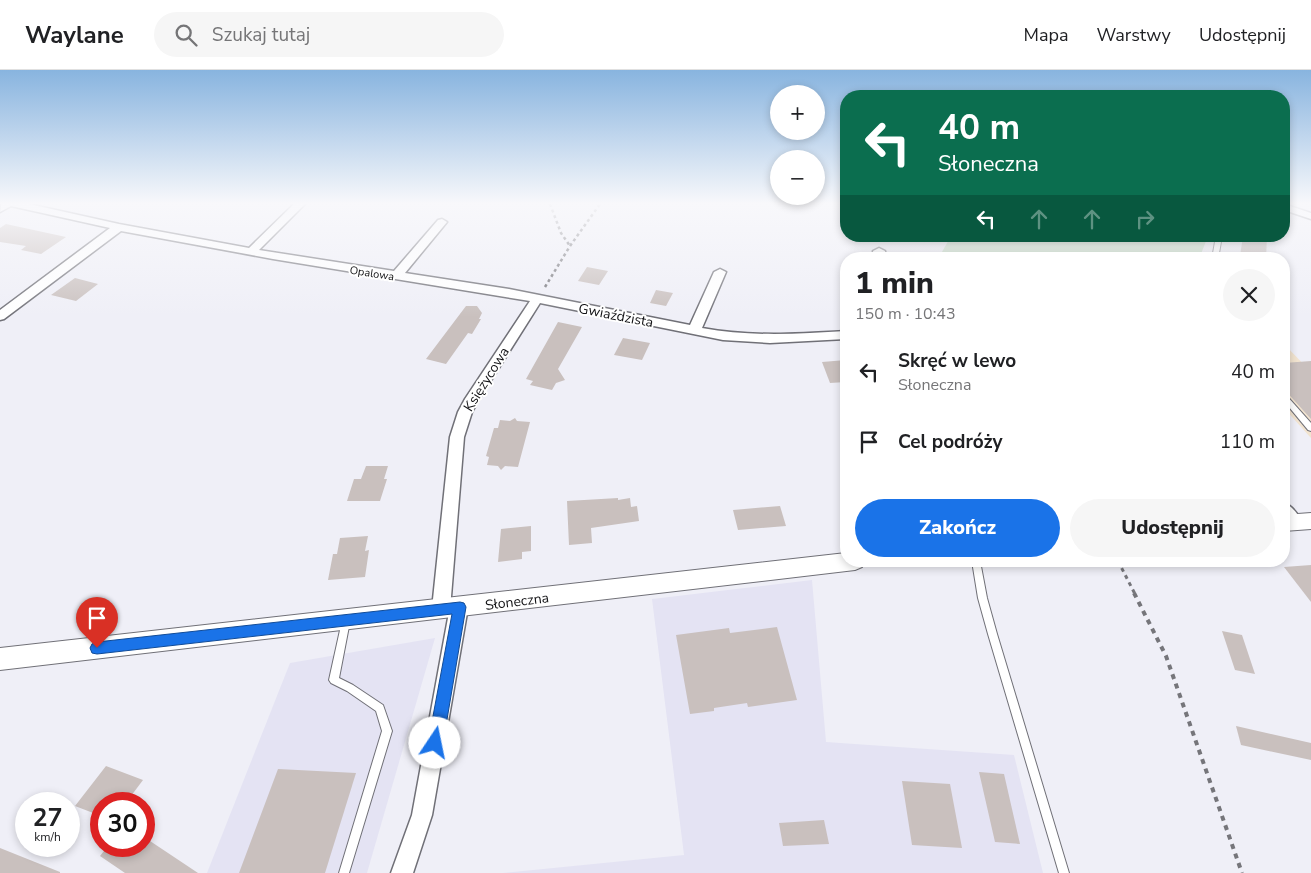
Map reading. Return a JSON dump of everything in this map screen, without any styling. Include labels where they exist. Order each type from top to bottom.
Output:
[{"type":"street","points":[[0,316],[100,241]]},
{"type":"street","name":"Opalowa","points":[[199,241],[537,299]]},
{"type":"street","points":[[252,251],[262,241]]},
{"type":"street","points":[[396,276],[425,241]]},
{"type":"street","points":[[694,331],[720,272]]},
{"type":"street","name":"Gwiaździsta","points":[[537,299],[694,331],[752,340],[783,340],[840,335]]},
{"type":"street","name":"Księżycowa","points":[[402,873],[422,815],[450,608],[456,437],[472,399],[537,299]]},
{"type":"street","name":"Słoneczna","points":[[0,659],[346,621],[840,563]]},
{"type":"lane","points":[[1290,404],[1311,428]]},
{"type":"lane","points":[[977,567],[992,632],[1064,873]]},
{"type":"lane","points":[[344,873],[387,731],[380,708],[334,680],[346,621]]},
{"type":"path","points":[[567,241],[570,246]]},
{"type":"path","points":[[537,299],[573,241]]},
{"type":"path","points":[[1121,567],[1166,656],[1242,873]]},
{"type":"shaded area","points":[[1290,350],[1311,372],[1311,438],[1290,415]]},
{"type":"shaded area","points":[[812,580],[826,742],[1014,755],[1043,873],[503,873],[684,855],[652,599]]},
{"type":"shaded area","points":[[435,638],[367,873],[207,873],[290,663]]},
{"type":"green space","points":[[948,242],[1206,242],[1202,252],[942,252]]},
{"type":"building","points":[[59,241],[41,254],[21,250],[26,246],[0,242]]},
{"type":"building","points":[[1242,242],[1267,242],[1266,252],[1241,252]]},
{"type":"building","points":[[587,267],[608,271],[599,285],[578,281]]},
{"type":"building","points":[[75,278],[98,284],[76,301],[51,295]]},
{"type":"building","points":[[656,290],[673,293],[666,306],[650,303]]},
{"type":"building","points":[[466,306],[477,306],[482,313],[479,319],[481,319],[472,334],[468,333],[446,364],[426,359]]},
{"type":"building","points":[[558,322],[582,327],[558,369],[565,380],[556,383],[552,390],[530,385],[533,381],[526,379]]},
{"type":"building","points":[[623,338],[650,343],[642,360],[614,355]]},
{"type":"building","points":[[840,360],[840,382],[830,383],[822,362]]},
{"type":"building","points":[[1311,361],[1311,419],[1290,396],[1290,363]]},
{"type":"building","points":[[515,418],[517,421],[530,422],[518,467],[505,466],[501,470],[498,466],[487,465],[489,457],[486,456],[494,428],[498,428],[500,420],[510,421]]},
{"type":"building","points":[[366,466],[388,466],[384,479],[387,479],[380,501],[347,501],[354,479],[361,479]]},
{"type":"building","points":[[618,498],[618,500],[630,498],[631,507],[637,506],[639,521],[591,528],[592,543],[569,545],[567,501]]},
{"type":"building","points":[[780,506],[786,526],[738,530],[733,510]]},
{"type":"building","points":[[531,526],[531,551],[522,552],[522,559],[498,562],[501,529]]},
{"type":"building","points":[[368,536],[365,551],[369,550],[365,577],[328,580],[333,554],[337,554],[340,538]]},
{"type":"building","points":[[1311,565],[1311,602],[1284,567]]},
{"type":"building","points":[[777,627],[797,700],[748,707],[747,703],[714,708],[714,711],[690,714],[676,635],[729,628],[730,633]]},
{"type":"building","points":[[1222,631],[1242,635],[1255,674],[1235,670]]},
{"type":"building","points":[[1236,726],[1311,743],[1311,760],[1241,745]]},
{"type":"building","points":[[106,766],[143,780],[134,792],[90,792],[90,812],[80,808],[80,800]]},
{"type":"building","points":[[278,769],[356,773],[325,873],[239,873]]},
{"type":"building","points":[[979,772],[1004,774],[1020,844],[995,842]]},
{"type":"building","points":[[902,781],[950,784],[962,848],[912,845]]},
{"type":"building","points":[[824,820],[829,844],[783,846],[779,823]]},
{"type":"building","points":[[155,844],[198,873],[125,873],[101,857],[155,857]]},
{"type":"building","points":[[0,848],[15,854],[15,857],[22,857],[60,872],[60,873],[0,873]]},
{"type":"route","points":[[97,648],[460,607],[435,743]]}]
